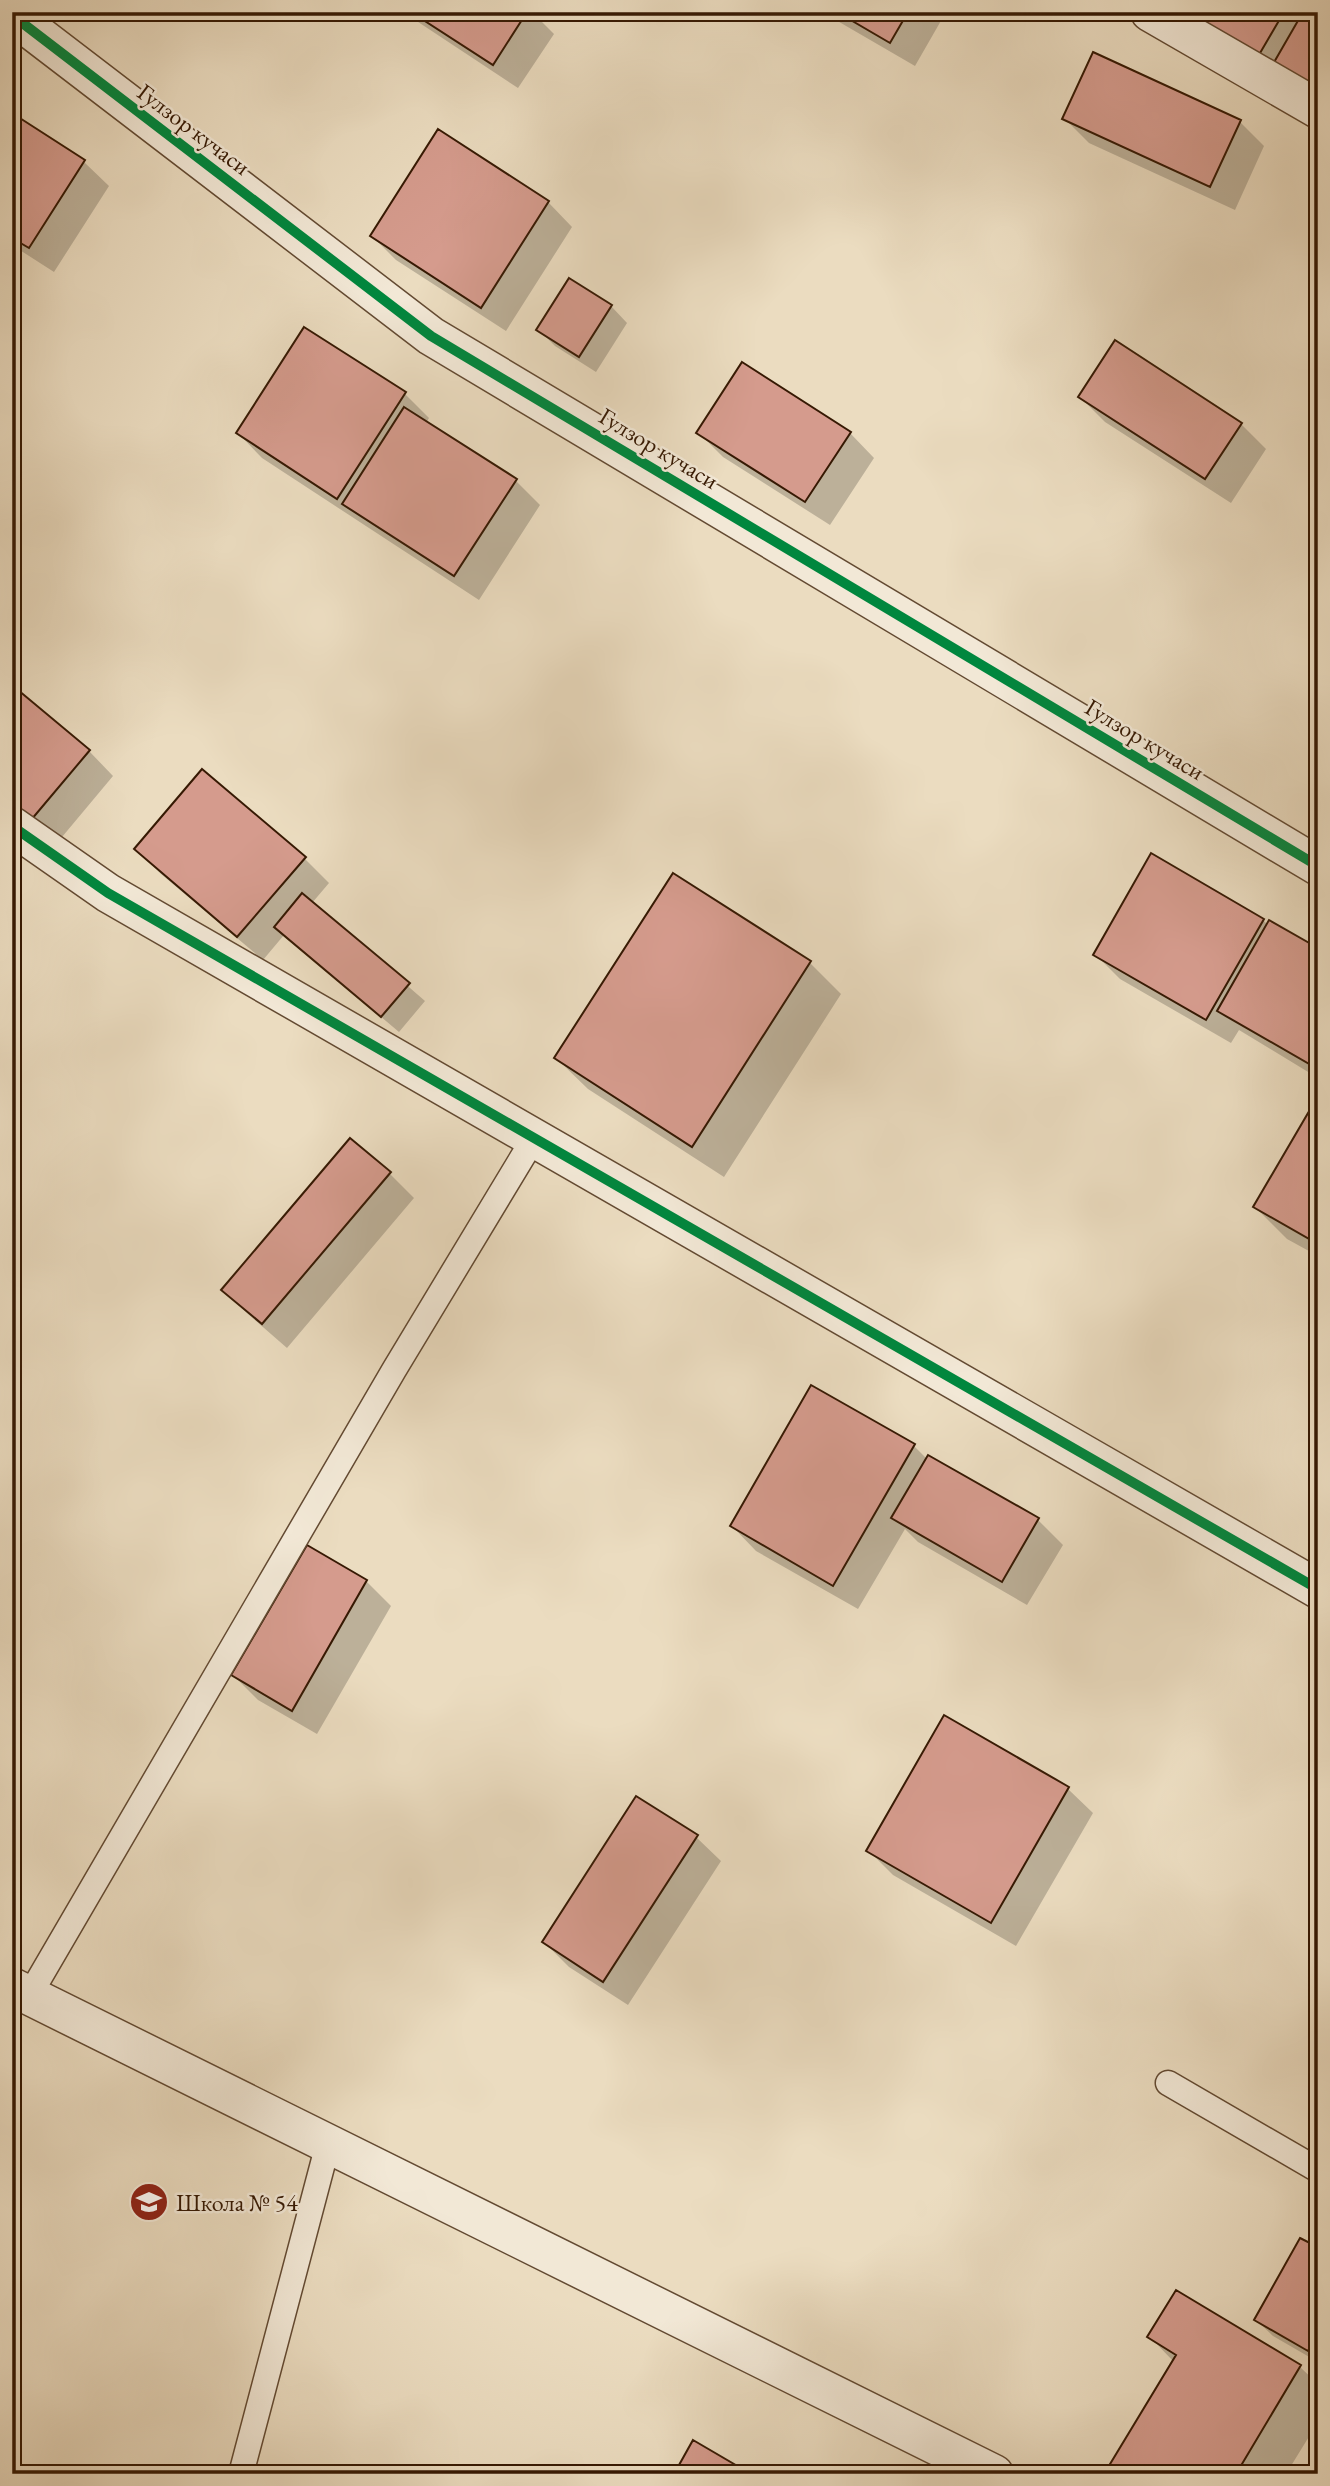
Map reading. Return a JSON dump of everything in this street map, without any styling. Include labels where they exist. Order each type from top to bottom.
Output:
[{"type":"street","points":[[1150,12],[1318,109]]},
{"type":"street","name":"Гулзор кучаси","points":[[12,15],[431,337],[1318,866]]},
{"type":"street","points":[[12,826],[108,893],[1318,1588]]},
{"type":"street","points":[[20,1991],[995,2474]]},
{"type":"lane","points":[[20,1991],[534,1138]]},
{"type":"lane","points":[[1168,2083],[1318,2170]]},
{"type":"lane","points":[[241,2474],[328,2144]]},
{"type":"building","points":[[411,12],[527,12],[493,65]]},
{"type":"building","points":[[837,12],[908,12],[890,43]]},
{"type":"building","points":[[1173,12],[1284,12],[1256,60]]},
{"type":"building","points":[[1303,12],[1318,12],[1318,99],[1269,71]]},
{"type":"building","points":[[1093,52],[1241,120],[1210,187],[1062,119]]},
{"type":"building","points":[[12,113],[85,160],[29,248],[12,238]]},
{"type":"building","points":[[438,129],[549,201],[481,308],[370,236]]},
{"type":"building","points":[[569,278],[612,305],[579,357],[536,330]]},
{"type":"building","points":[[304,327],[406,392],[337,499],[236,433]]},
{"type":"building","points":[[1115,340],[1242,423],[1205,479],[1078,397]]},
{"type":"building","points":[[742,362],[851,432],[805,502],[696,433]]},
{"type":"building","points":[[404,407],[517,479],[454,576],[342,504]]},
{"type":"building","points":[[12,685],[90,750],[26,826],[12,814]]},
{"type":"building","points":[[202,769],[306,857],[237,937],[134,849]]},
{"type":"building","points":[[1151,853],[1264,919],[1206,1020],[1093,955]]},
{"type":"building","points":[[673,873],[811,961],[692,1147],[554,1058]]},
{"type":"building","points":[[302,893],[410,983],[381,1017],[274,927]]},
{"type":"building","points":[[1269,920],[1318,948],[1318,1069],[1217,1011]]},
{"type":"building","points":[[1318,1096],[1318,1244],[1253,1207]]},
{"type":"building","points":[[350,1138],[391,1172],[262,1324],[221,1290]]},
{"type":"building","points":[[811,1385],[915,1444],[833,1586],[730,1526]]},
{"type":"building","points":[[928,1455],[1039,1518],[1002,1582],[891,1518]]},
{"type":"building","points":[[307,1545],[367,1580],[292,1711],[231,1675]]},
{"type":"building","points":[[944,1715],[1069,1787],[991,1923],[866,1851]]},
{"type":"building","points":[[636,1796],[698,1835],[603,1982],[542,1942]]},
{"type":"building","points":[[1300,2238],[1318,2247],[1318,2334],[1308,2351],[1254,2320]]},
{"type":"building","points":[[1176,2290],[1301,2365],[1236,2474],[1104,2474],[1176,2355],[1147,2337]]},
{"type":"building","points":[[693,2440],[751,2474],[674,2474]]},
{"type":"cycle path","points":[[12,15],[431,336],[1318,866]]},
{"type":"cycle path","points":[[12,826],[108,893],[1318,1589]]},
{"type":"place","name":"Школа № 54","points":[[149,2202]]}]
